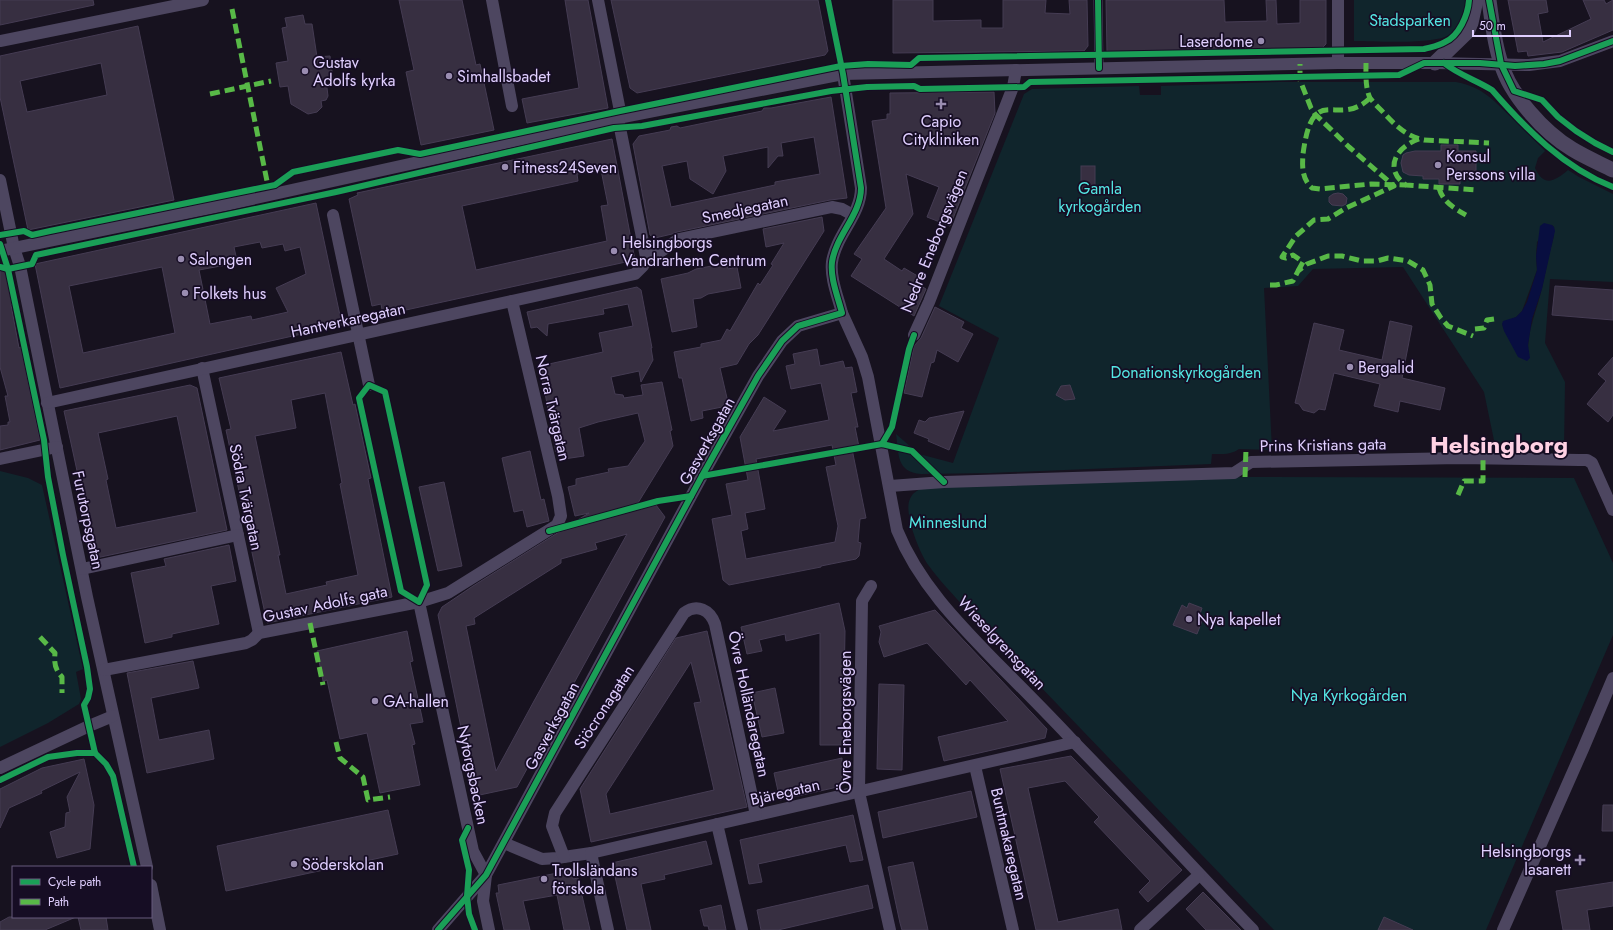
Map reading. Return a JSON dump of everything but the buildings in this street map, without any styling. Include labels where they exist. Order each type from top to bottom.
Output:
[{"type":"street","points":[[0,41],[203,0]]},
{"type":"street","points":[[492,0],[512,106]]},
{"type":"street","points":[[598,0],[620,111],[618,118],[646,257]]},
{"type":"street","points":[[1098,0],[1099,68]]},
{"type":"street","points":[[1338,0],[1338,64]]},
{"type":"street","points":[[1435,62],[1467,32],[1471,23],[1476,0]]},
{"type":"street","points":[[1489,0],[1501,64],[1511,86],[1525,107],[1545,128],[1572,150],[1613,170]]},
{"type":"street","points":[[0,251],[222,205],[618,118],[843,74],[1435,62],[1529,65],[1560,61],[1613,41]]},
{"type":"street","name":"Nedre Eneborgsvägen","points":[[914,335],[929,302],[1013,87],[1016,70]]},
{"type":"street","points":[[842,313],[834,282],[832,261],[834,252],[859,203],[861,188],[843,74]]},
{"type":"street","name":"Furutorpsgatan","points":[[0,180],[14,248],[20,266],[47,403],[113,716],[147,866]]},
{"type":"street","name":"Smedjegatan","points":[[646,257],[657,254],[679,239],[832,207],[842,209],[853,215]]},
{"type":"street","points":[[333,215],[369,385]]},
{"type":"street","name":"Hantverkaregatan","points":[[47,403],[635,274],[643,266],[646,257]]},
{"type":"street","name":"Norra Tvärgatan","points":[[512,301],[558,496],[561,513],[560,522]]},
{"type":"street","name":"Wieselgrensgatan","points":[[842,313],[862,357],[868,377],[890,486],[897,530],[914,566],[927,585],[975,640],[1075,742],[1253,930]]},
{"type":"street","name":"Gasverksgatan","points":[[438,930],[486,875],[702,476],[770,357],[782,341],[798,326],[842,313]]},
{"type":"street","name":"Södra Tvärgatan","points":[[202,368],[259,633]]},
{"type":"street","points":[[0,459],[57,447]]},
{"type":"street","name":"Prins Kristians gata","points":[[890,486],[952,482],[1234,473],[1251,462],[1465,458],[1587,460],[1592,463],[1613,510]]},
{"type":"street","name":"Gustav Adolfs gata","points":[[104,670],[246,643],[252,640],[259,633],[419,602],[448,592],[560,522]]},
{"type":"street","points":[[82,569],[238,535]]},
{"type":"street","name":"Övre Eneborgsvägen","points":[[870,586],[862,602],[859,792],[890,930]]},
{"type":"street","name":"Nytorgsbacken","points":[[419,602],[473,851],[486,875]]},
{"type":"street","name":"Siöcronagatan","points":[[564,857],[553,828],[553,818],[684,613],[692,609],[705,610],[713,617],[715,624]]},
{"type":"street","name":"Övre Holländaregatan","points":[[715,624],[756,815]]},
{"type":"street","points":[[1503,930],[1581,755],[1613,678]]},
{"type":"street","points":[[0,768],[113,716]]},
{"type":"street","name":"Bjäregatan","points":[[504,843],[542,859],[591,853],[1075,742]]},
{"type":"street","name":"Buntmakaregatan","points":[[975,766],[1013,930]]},
{"type":"street","points":[[717,824],[742,930]]},
{"type":"street","points":[[591,853],[608,930]]},
{"type":"street","points":[[486,875],[483,901],[489,930]]},
{"type":"street","points":[[1140,930],[1200,875]]},
{"type":"street","points":[[152,890],[160,930]]},
{"type":"green space","name":"Stadsparken","points":[[1354,0],[1466,0],[1460,19],[1455,29],[1449,35],[1430,40],[1403,42],[1354,41]]},
{"type":"green space","points":[[1279,82],[1456,82],[1465,84],[1481,91],[1499,105],[1545,151],[1538,158],[1535,168],[1542,178],[1550,181],[1559,177],[1568,170],[1613,194],[1613,282],[1550,279],[1545,343],[1565,382],[1564,450],[1496,450],[1484,392],[1403,267],[1313,269],[1298,286],[1264,288],[1272,450],[1239,449],[1229,453],[1212,454],[1211,464],[990,473],[921,474],[913,473],[907,470],[900,461],[896,434],[919,454],[953,463],[999,338],[939,306],[1024,94],[1032,89],[1139,86],[1140,95],[1161,95],[1161,86]],"holes":[[[1552,225],[1554,227],[1554,236],[1529,337],[1528,355],[1509,338],[1502,324],[1516,317],[1522,311],[1537,270],[1537,242]]]},
{"type":"green space","points":[[0,471],[28,478],[42,485],[83,669],[76,672],[81,699],[79,704],[48,723],[0,747]]},
{"type":"green space","name":"Nya Kyrkogården","points":[[1245,477],[1574,478],[1613,563],[1613,635],[1486,930],[1274,930],[963,606],[937,576],[921,553],[911,523],[908,505],[912,495],[924,487]]},
{"type":"shaded area","points":[[1544,223],[1552,225],[1555,231],[1542,289],[1532,319],[1528,345],[1530,358],[1527,361],[1518,357],[1504,331],[1502,324],[1503,321],[1516,317],[1522,311],[1527,302],[1537,270],[1536,256],[1540,226]]},
{"type":"marked path","points":[[232,9],[268,186]]},
{"type":"marked path","points":[[1366,63],[1368,94],[1370,98],[1400,129],[1411,136],[1424,140],[1489,143]]},
{"type":"marked path","points":[[1298,271],[1303,262],[1293,255],[1286,258],[1282,257],[1296,236],[1314,220],[1328,219],[1346,208],[1394,186],[1349,147],[1315,114],[1311,108],[1300,80],[1300,64]]},
{"type":"marked path","points":[[210,94],[271,81]]},
{"type":"marked path","points":[[1370,98],[1358,107],[1347,110],[1328,110],[1320,112],[1313,118],[1307,131],[1303,154],[1304,177],[1312,188],[1320,189],[1371,184],[1406,185]]},
{"type":"marked path","points":[[1419,139],[1404,147],[1395,159],[1395,172],[1399,179],[1406,185],[1477,190]]},
{"type":"marked path","points":[[1439,188],[1446,201],[1466,215]]},
{"type":"marked path","points":[[1270,285],[1293,281],[1298,271],[1307,264],[1328,256],[1342,256],[1362,261],[1377,261],[1388,258],[1408,261],[1423,270],[1430,285],[1432,304],[1441,318],[1448,326],[1473,336]]},
{"type":"marked path","points":[[1475,329],[1484,328],[1487,320],[1494,319]]},
{"type":"marked path","points":[[1245,477],[1246,449]]},
{"type":"marked path","points":[[1458,495],[1464,481],[1483,481],[1483,458]]},
{"type":"marked path","points":[[310,623],[323,685]]},
{"type":"marked path","points":[[40,637],[55,653],[56,666],[62,677],[62,693]]},
{"type":"marked path","points":[[336,742],[340,758],[363,777],[368,800],[390,797]]},
{"type":"cycle path","points":[[438,930],[486,875],[702,476],[758,376],[782,341],[798,326],[842,313],[833,281],[832,262],[838,243],[857,207],[861,188],[843,74],[828,0]]},
{"type":"cycle path","points":[[1098,0],[1099,68]]},
{"type":"cycle path","points":[[0,235],[24,231],[32,235],[275,185],[293,172],[398,150],[420,154],[841,66],[868,64],[911,65],[919,58],[1424,49],[1443,43],[1455,35],[1465,18],[1469,0]]},
{"type":"cycle path","points":[[1489,0],[1501,64],[1514,91],[1542,100],[1558,117],[1576,131],[1613,152]]},
{"type":"cycle path","points":[[0,267],[8,269],[32,264],[36,255],[336,192],[614,128],[642,126],[831,91],[867,87],[914,86],[920,89],[1024,87],[1030,82],[1399,75],[1424,63],[1480,63],[1515,66],[1544,64],[1560,61],[1613,41]]},
{"type":"cycle path","points":[[1444,63],[1492,90],[1532,133],[1562,158],[1595,179],[1613,187]]},
{"type":"cycle path","points":[[0,244],[8,269],[44,440],[48,477],[87,667],[90,689],[88,698],[84,705],[95,753],[106,764],[113,776],[134,866]]},
{"type":"cycle path","points":[[882,444],[892,427],[909,349],[914,335]]},
{"type":"cycle path","points":[[369,385],[385,392],[427,585],[419,602],[401,591],[359,398],[369,385]]},
{"type":"cycle path","points":[[702,476],[882,444],[912,451],[944,482]]},
{"type":"cycle path","points":[[549,531],[658,501],[691,496]]},
{"type":"cycle path","points":[[0,780],[48,757],[77,753],[95,753]]},
{"type":"cycle path","points":[[468,828],[462,840],[469,870],[467,896],[469,914],[475,930]]},
{"type":"place","name":"Laserdome","points":[[1261,41]]},
{"type":"place","name":"Gustav Adolfs kyrka","points":[[305,71]]},
{"type":"place","name":"Simhallsbadet","points":[[449,76]]},
{"type":"place","name":"Capio Citykliniken","points":[[941,104]]},
{"type":"place","name":"Konsul Perssons villa","points":[[1438,165]]},
{"type":"place","name":"Fitness24Seven","points":[[505,167]]},
{"type":"place","name":"Helsingborgs Vandrarhem Centrum","points":[[614,251]]},
{"type":"place","name":"Salongen","points":[[181,259]]},
{"type":"place","name":"Folkets hus","points":[[185,293]]},
{"type":"place","name":"Bergalid","points":[[1350,367]]},
{"type":"place","name":"Nya kapellet","points":[[1189,619]]},
{"type":"place","name":"GA-hallen","points":[[375,701]]},
{"type":"place","name":"Helsingborgs lasarett","points":[[1580,860]]},
{"type":"place","name":"Söderskolan","points":[[294,864]]},
{"type":"place","name":"Trollsländans förskola","points":[[544,879]]},
{"type":"district","name":"Helsingborg","points":[[1499,444]]},
{"type":"park label","name":"Gamla kyrkogården","points":[[1100,197]]},
{"type":"park label","name":"Donationskyrkogården","points":[[1186,372]]},
{"type":"park label","name":"Minneslund","points":[[948,522]]}]
